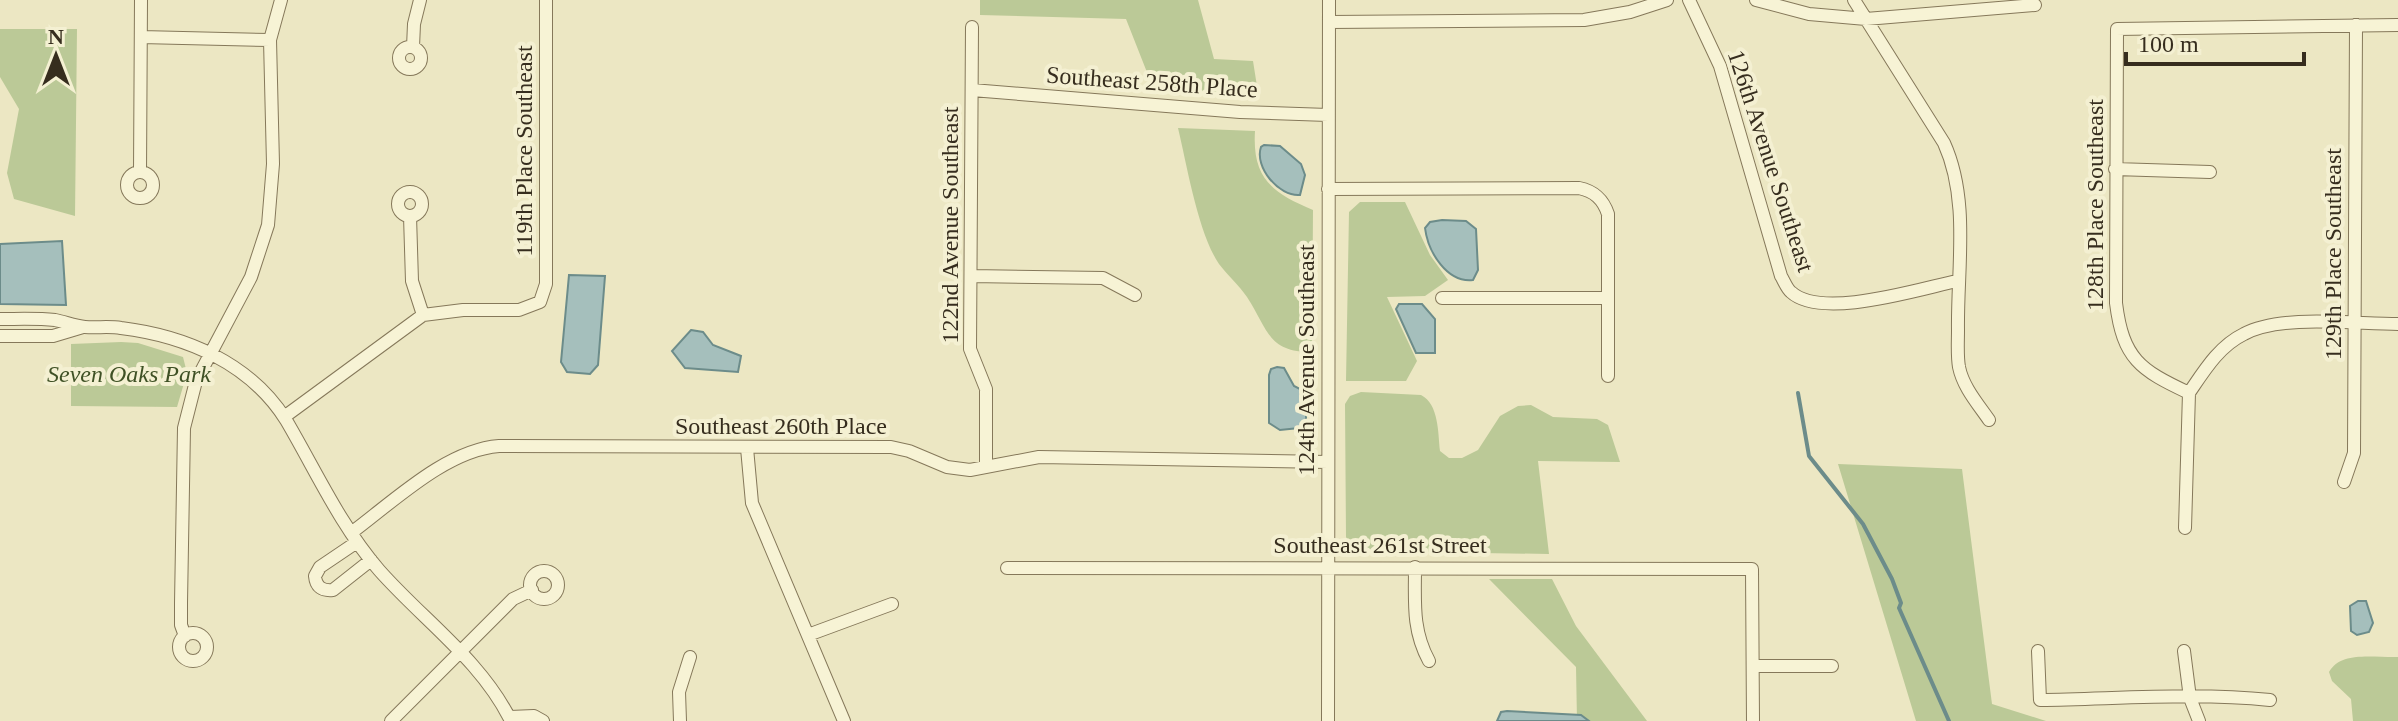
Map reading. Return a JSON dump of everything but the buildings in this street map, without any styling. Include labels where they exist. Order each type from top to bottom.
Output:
[{"type":"street","points":[[140,172],[141,0]]},
{"type":"street","points":[[185,636],[181,625],[184,428],[196,381],[251,277],[268,225],[273,164],[270,40],[281,0]]},
{"type":"street","points":[[413,47],[420,0]]},
{"type":"street","name":"119th Place Southeast","points":[[423,315],[463,310],[519,310],[540,302],[546,284],[546,0]]},
{"type":"street","name":"124th Avenue Southeast","points":[[1328,721],[1329,0]]},
{"type":"street","points":[[1329,22],[1584,20],[1630,12],[1667,0]]},
{"type":"street","name":"126th Avenue Southeast","points":[[1689,0],[1720,66],[1781,276],[1790,292],[1816,304],[1842,305],[1957,281]]},
{"type":"street","points":[[1756,0],[1809,14],[1866,19],[1970,6],[2035,5]]},
{"type":"street","points":[[1854,0],[1944,143],[1953,163],[1960,226],[1957,281],[1959,368],[1969,391],[1989,420]]},
{"type":"street","points":[[2356,25],[2398,25]]},
{"type":"street","name":"128th Place Southeast","points":[[2189,393],[2153,376],[2138,364],[2125,344],[2118,324],[2115,169],[2117,29],[2356,25]]},
{"type":"street","name":"129th Place Southeast","points":[[2344,482],[2354,453],[2356,25]]},
{"type":"street","name":"122nd Avenue Southeast","points":[[972,27],[970,349],[986,389],[986,467]]},
{"type":"street","points":[[141,37],[270,40]]},
{"type":"street","name":"Southeast 258th Place","points":[[972,90],[1211,110],[1328,115]]},
{"type":"street","points":[[2115,169],[2210,172]]},
{"type":"street","points":[[1328,189],[1589,190],[1601,199],[1608,214],[1608,376]]},
{"type":"street","points":[[284,417],[423,315],[412,281],[410,216]]},
{"type":"street","points":[[971,276],[1103,278],[1135,295]]},
{"type":"street","points":[[1442,298],[1608,298]]},
{"type":"street","points":[[0,319],[53,320],[84,327],[119,327],[148,333],[212,352],[240,371],[284,417],[354,538],[371,560],[488,683],[510,719],[534,716],[543,721]]},
{"type":"street","points":[[2185,528],[2189,393],[2209,364],[2243,334],[2283,322],[2398,324]]},
{"type":"street","points":[[0,336],[53,336],[84,327]]},
{"type":"street","name":"Southeast 260th Place","points":[[371,560],[333,590],[318,586],[315,576],[320,567],[354,538],[451,460],[483,447],[891,447],[947,467],[970,470],[1039,457],[1328,462]]},
{"type":"street","points":[[747,448],[752,503],[844,721]]},
{"type":"street","points":[[1415,567],[1416,629],[1419,643],[1429,661]]},
{"type":"street","name":"Southeast 261st Street","points":[[1007,568],[1752,569],[1753,666]]},
{"type":"street","points":[[391,721],[513,599],[532,590]]},
{"type":"street","points":[[808,635],[892,604]]},
{"type":"street","points":[[2038,651],[2040,700],[2217,695],[2270,700]]},
{"type":"street","points":[[2184,651],[2190,698],[2199,721]]},
{"type":"street","points":[[680,721],[679,692],[690,657]]},
{"type":"street","points":[[1753,721],[1753,666],[1832,666]]},
{"type":"green space","points":[[980,0],[1198,0],[1214,59],[1253,61],[1259,99],[1152,85],[1126,19],[980,15]]},
{"type":"green space","points":[[0,29],[77,29],[75,216],[14,199],[7,173],[19,109],[0,77]]},
{"type":"green space","points":[[1178,128],[1255,131],[1257,161],[1268,182],[1286,197],[1313,210],[1312,352],[1297,351],[1277,343],[1244,293],[1219,264],[1199,217]]},
{"type":"green space","points":[[1360,202],[1405,202],[1430,255],[1448,280],[1425,296],[1387,297],[1417,361],[1406,381],[1346,381],[1349,212]]},
{"type":"green space","name":"Seven Oaks Park","points":[[138,343],[183,357],[187,373],[177,407],[71,406],[71,344]]},
{"type":"green space","points":[[1361,392],[1421,395],[1427,399],[1436,420],[1440,451],[1449,458],[1462,458],[1478,450],[1500,416],[1518,406],[1531,405],[1553,417],[1597,419],[1608,425],[1620,462],[1538,461],[1549,554],[1357,551],[1346,537],[1345,404],[1350,396]]},
{"type":"green space","points":[[1838,464],[1962,469],[1992,704],[2046,721],[1916,721]]},
{"type":"green space","points":[[1489,579],[1552,579],[1576,626],[1647,721],[1577,721],[1576,667]]},
{"type":"green space","points":[[2398,657],[2398,721],[2353,721],[2351,699],[2332,681],[2329,672],[2335,665],[2350,658]]},
{"type":"water","points":[[1280,146],[1301,164],[1305,175],[1300,195],[1284,191],[1270,179],[1261,163],[1261,147]]},
{"type":"water","points":[[1466,221],[1476,229],[1478,270],[1473,280],[1455,277],[1447,271],[1430,247],[1425,228],[1430,222]]},
{"type":"water","points":[[62,241],[66,305],[0,304],[0,244]]},
{"type":"water","points":[[569,275],[605,276],[598,365],[590,374],[567,372],[561,362]]},
{"type":"water","points":[[1399,304],[1422,304],[1435,319],[1435,353],[1416,353],[1396,309]]},
{"type":"water","points":[[691,330],[703,332],[713,345],[741,356],[738,372],[685,368],[672,351]]},
{"type":"water","points":[[1284,368],[1294,386],[1306,392],[1306,421],[1299,428],[1280,430],[1269,423],[1269,375],[1271,369]]},
{"type":"water","points":[[2366,601],[2373,623],[2369,632],[2357,635],[2351,631],[2350,606]]},
{"type":"water","points":[[1501,712],[1581,715],[1589,721],[1497,721]]},
{"type":"waterway","points":[[1798,393],[1809,456],[1863,524],[1892,579],[1901,603],[1899,608],[1949,721]]}]
